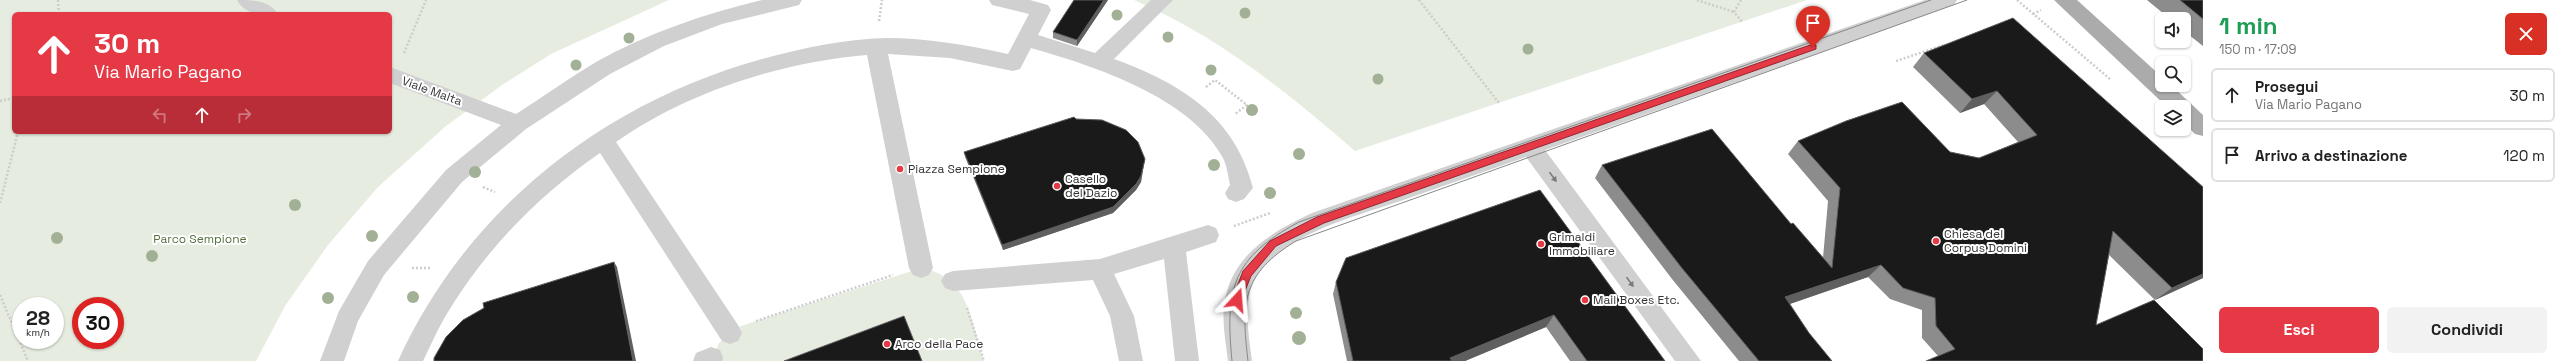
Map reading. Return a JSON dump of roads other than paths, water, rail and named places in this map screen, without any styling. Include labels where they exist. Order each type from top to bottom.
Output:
[{"type":"main road","points":[[2064,0],[2173,100]]},
{"type":"main road","points":[[2191,117],[2203,128]]},
{"type":"street","points":[[247,0],[265,12]]},
{"type":"street","points":[[332,361],[346,318],[376,268],[454,176],[518,123],[603,68],[657,41],[718,18],[792,0]]},
{"type":"street","points":[[410,361],[426,327],[466,268],[491,236],[523,203],[561,168],[602,139],[673,98],[730,76],[806,56],[876,47],[940,49],[1012,63],[1041,10],[1000,0]]},
{"type":"street","points":[[1099,61],[1163,0]]},
{"type":"street","points":[[1240,361],[1237,300],[1247,274],[1273,244],[1320,220],[1947,0]]},
{"type":"street","points":[[1025,39],[1099,61],[1173,98],[1214,131],[1231,153],[1238,171],[1242,188],[1236,193]]},
{"type":"street","points":[[876,47],[921,268]]},
{"type":"street","name":"Viale Malta","points":[[392,76],[518,123]]},
{"type":"street","points":[[602,139],[730,332]]},
{"type":"street","points":[[1530,146],[1689,361]]},
{"type":"street","points":[[953,281],[1100,269],[1174,247],[1208,235]]},
{"type":"street","points":[[1174,247],[1187,361]]},
{"type":"street","points":[[1100,269],[1122,316],[1131,361]]},
{"type":"tram line","points":[[1232,361],[1230,314],[1232,294],[1238,278],[1247,263],[1259,249],[1277,235],[1299,222],[1931,0]]},
{"type":"tram line","points":[[1248,361],[1245,322],[1249,291],[1255,278],[1265,265],[1278,253],[1296,241],[1967,0]]},
{"type":"place","name":"Piazza Sempione","points":[[900,169]]},
{"type":"place","name":"Casello del Dazio","points":[[1057,186]]},
{"type":"place","name":"Chiesa del Corpus Domini","points":[[1936,241]]},
{"type":"place","name":"Grimaldi Immobiliare","points":[[1541,244]]},
{"type":"place","name":"Mail Boxes Etc.","points":[[1585,300]]},
{"type":"place","name":"Arco della Pace","points":[[887,344]]},
{"type":"park label","name":"Parco Sempione","points":[[200,239]]}]
